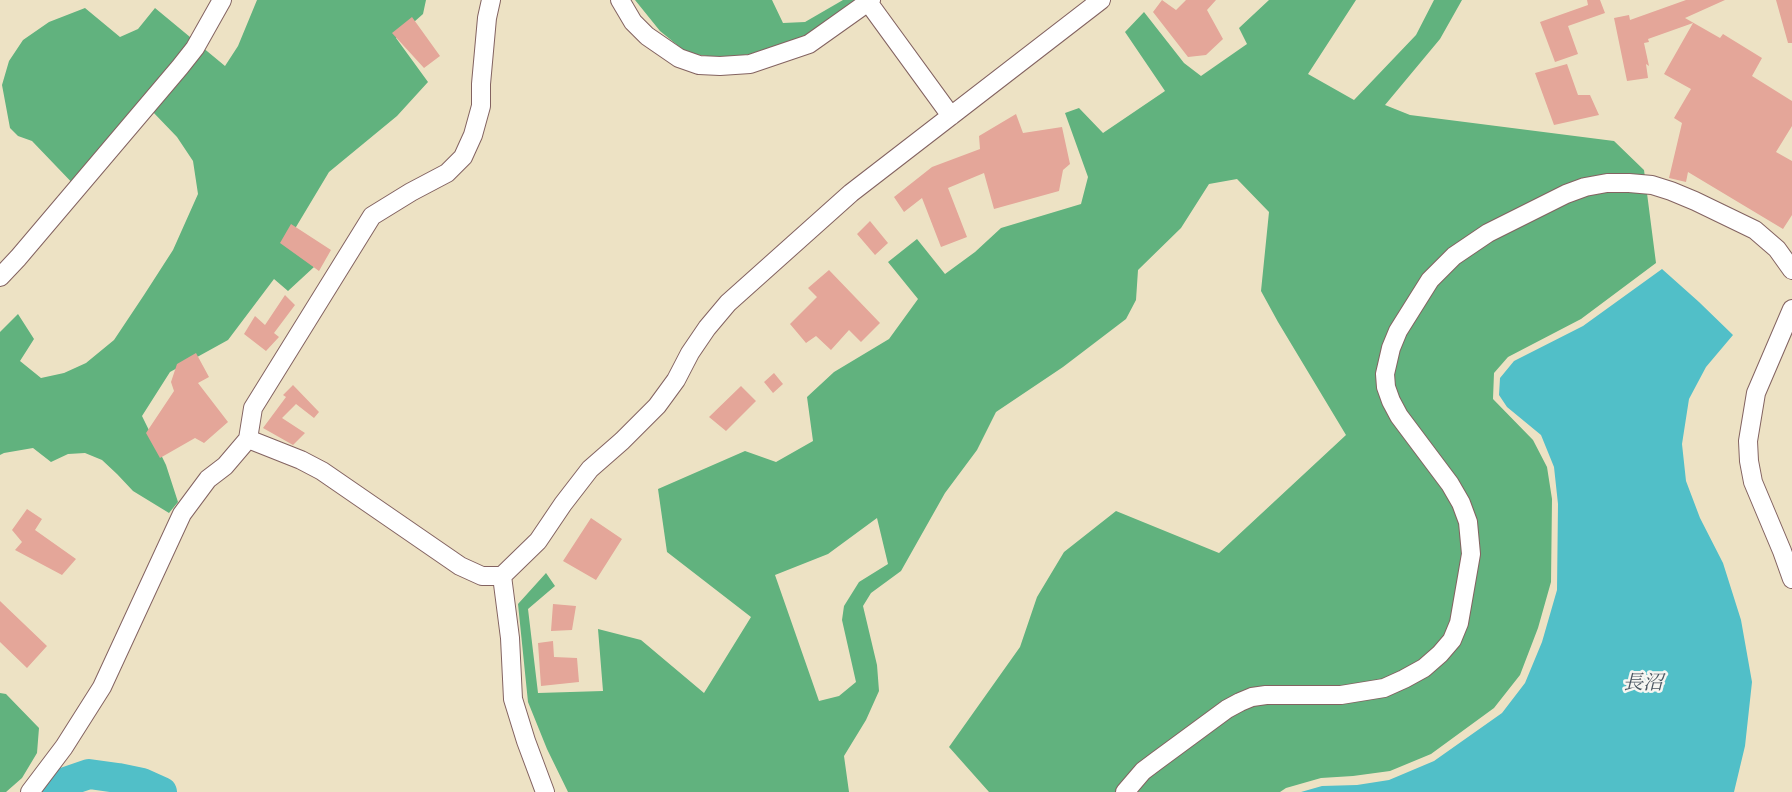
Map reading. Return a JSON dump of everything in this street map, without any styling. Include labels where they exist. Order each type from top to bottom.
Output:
[{"type":"street","points":[[0,277],[180,67],[195,48],[222,0]]},
{"type":"street","points":[[30,792],[59,755],[102,687],[182,514],[208,479],[225,466],[248,439],[253,408],[372,216],[447,173],[463,157],[473,135],[481,106],[487,18],[491,0]]},
{"type":"street","points":[[620,0],[633,22],[647,36],[679,58],[699,65],[720,66],[750,64],[808,44],[869,1],[951,116]]},
{"type":"street","points":[[248,439],[322,471],[460,567],[482,576],[502,576],[538,541],[590,469],[657,406],[676,380],[690,353],[707,328],[729,303],[851,194],[1101,0]]},
{"type":"street","points":[[1125,792],[1143,771],[1227,709],[1240,702],[1266,695],[1341,695],[1384,688],[1424,668],[1452,640],[1460,623],[1471,554],[1468,522],[1461,503],[1450,484],[1395,409],[1386,387],[1385,374],[1390,348],[1398,331],[1430,280],[1454,256],[1488,233],[1566,194],[1606,183],[1629,183],[1652,185],[1671,191],[1755,230],[1776,249],[1792,270]]},
{"type":"street","points":[[1792,309],[1756,393],[1748,441],[1753,482],[1792,579]]},
{"type":"street","points":[[502,576],[510,638],[513,699],[545,792]]},
{"type":"green space","points":[[257,0],[426,0],[423,14],[396,38],[428,82],[397,116],[329,172],[287,242],[314,267],[288,291],[274,279],[228,340],[170,372],[142,416],[166,465],[178,502],[169,513],[133,491],[102,460],[85,453],[68,454],[51,462],[33,448],[0,455],[0,332],[18,314],[34,339],[20,361],[41,378],[64,373],[86,363],[114,340],[144,295],[173,250],[198,194],[193,161],[177,137],[152,111],[79,190],[32,141],[18,136],[10,128],[2,85],[9,61],[23,40],[49,22],[85,8],[120,37],[138,29],[155,8],[225,66],[238,46]]},
{"type":"green space","points":[[635,0],[772,0],[783,23],[805,22],[843,0],[875,0],[854,20],[758,53],[721,58],[687,53],[660,31]]},
{"type":"green space","points":[[1269,0],[1356,0],[1308,74],[1354,100],[1416,35],[1434,0],[1462,0],[1440,39],[1385,105],[1410,115],[1614,141],[1644,170],[1656,263],[1581,319],[1508,357],[1494,373],[1493,399],[1533,440],[1547,467],[1552,499],[1551,582],[1538,628],[1520,675],[1494,708],[1431,754],[1390,771],[1321,778],[1286,788],[1280,792],[989,792],[949,747],[1020,647],[1037,597],[1064,552],[1116,511],[1219,553],[1346,435],[1261,291],[1269,212],[1237,179],[1209,184],[1181,228],[1138,270],[1136,300],[1126,319],[1063,367],[996,412],[977,450],[945,493],[901,571],[871,593],[863,606],[877,665],[879,691],[866,720],[844,756],[849,792],[568,792],[528,702],[518,604],[546,573],[555,586],[528,609],[538,693],[603,691],[598,629],[641,640],[704,693],[751,617],[667,552],[658,489],[745,451],[776,462],[813,441],[807,397],[834,372],[889,339],[918,299],[888,262],[917,239],[945,274],[975,252],[1001,228],[1081,204],[1088,177],[1065,113],[1079,108],[1103,133],[1165,91],[1125,32],[1144,12],[1184,63],[1201,76],[1247,44],[1239,28]],"holes":[[[877,518],[888,564],[859,582],[844,606],[842,620],[856,682],[839,696],[819,701],[775,575],[828,554]]]},
{"type":"green space","points":[[0,693],[6,694],[39,728],[37,753],[22,778],[6,792],[0,792]]},
{"type":"water","name":"長沼","points":[[1662,269],[1733,335],[1706,367],[1689,399],[1682,444],[1686,481],[1700,518],[1723,563],[1741,620],[1752,682],[1745,746],[1734,792],[1301,792],[1322,786],[1357,785],[1389,780],[1434,761],[1502,713],[1525,683],[1542,642],[1557,590],[1558,504],[1554,467],[1541,435],[1507,407],[1499,395],[1500,378],[1514,361],[1583,326]]},
{"type":"building","points":[[1162,0],[1176,10],[1186,0],[1216,0],[1207,10],[1223,39],[1206,55],[1188,57],[1153,12]]},
{"type":"building","points":[[1587,0],[1600,0],[1605,13],[1568,26],[1578,54],[1555,62],[1540,22],[1588,5]]},
{"type":"building","points":[[1686,0],[1725,0],[1685,18],[1720,38],[1723,34],[1762,58],[1752,76],[1792,101],[1792,126],[1776,152],[1792,161],[1792,215],[1783,229],[1688,172],[1686,182],[1669,178],[1682,123],[1674,118],[1691,89],[1664,74],[1693,23],[1648,39],[1649,42],[1644,43],[1649,66],[1646,64],[1648,78],[1627,81],[1614,18],[1629,15],[1630,20]]},
{"type":"building","points":[[1776,0],[1792,0],[1792,43],[1788,43]]},
{"type":"building","points":[[412,17],[440,56],[424,68],[392,33]]},
{"type":"building","points":[[1567,64],[1578,95],[1590,95],[1599,115],[1554,125],[1535,73]]},
{"type":"building","points":[[1016,114],[1023,133],[1062,127],[1070,164],[1063,170],[1059,191],[994,209],[984,173],[948,188],[967,237],[941,247],[922,198],[904,212],[894,197],[932,167],[980,149],[979,136]]},
{"type":"building","points":[[870,221],[888,243],[875,255],[857,234]]},
{"type":"building","points":[[291,224],[331,250],[319,271],[280,243]]},
{"type":"building","points":[[829,270],[880,323],[861,342],[849,330],[831,350],[816,336],[806,343],[790,324],[817,297],[808,288]]},
{"type":"building","points":[[285,295],[295,305],[274,333],[279,337],[266,351],[244,334],[255,316],[265,325]]},
{"type":"building","points":[[196,353],[209,377],[198,383],[228,422],[204,443],[195,438],[160,458],[146,433],[174,391],[171,382],[177,364]]},
{"type":"building","points":[[774,373],[783,384],[773,393],[764,382]]},
{"type":"building","points":[[293,385],[319,412],[314,418],[296,404],[282,418],[305,433],[293,445],[263,428],[286,397],[283,395]]},
{"type":"building","points":[[741,386],[756,401],[726,431],[709,417]]},
{"type":"building","points":[[27,509],[42,519],[35,530],[76,559],[62,575],[15,550],[22,542],[12,530]]},
{"type":"building","points":[[591,518],[622,539],[596,580],[563,561]]},
{"type":"building","points":[[0,601],[47,646],[27,668],[0,642]]},
{"type":"building","points":[[553,604],[576,606],[572,630],[551,631]]},
{"type":"building","points":[[553,641],[554,657],[577,658],[579,682],[541,686],[538,643]]},
{"type":"waterway","points":[[51,792],[57,785],[89,774],[142,783],[162,792]]}]
